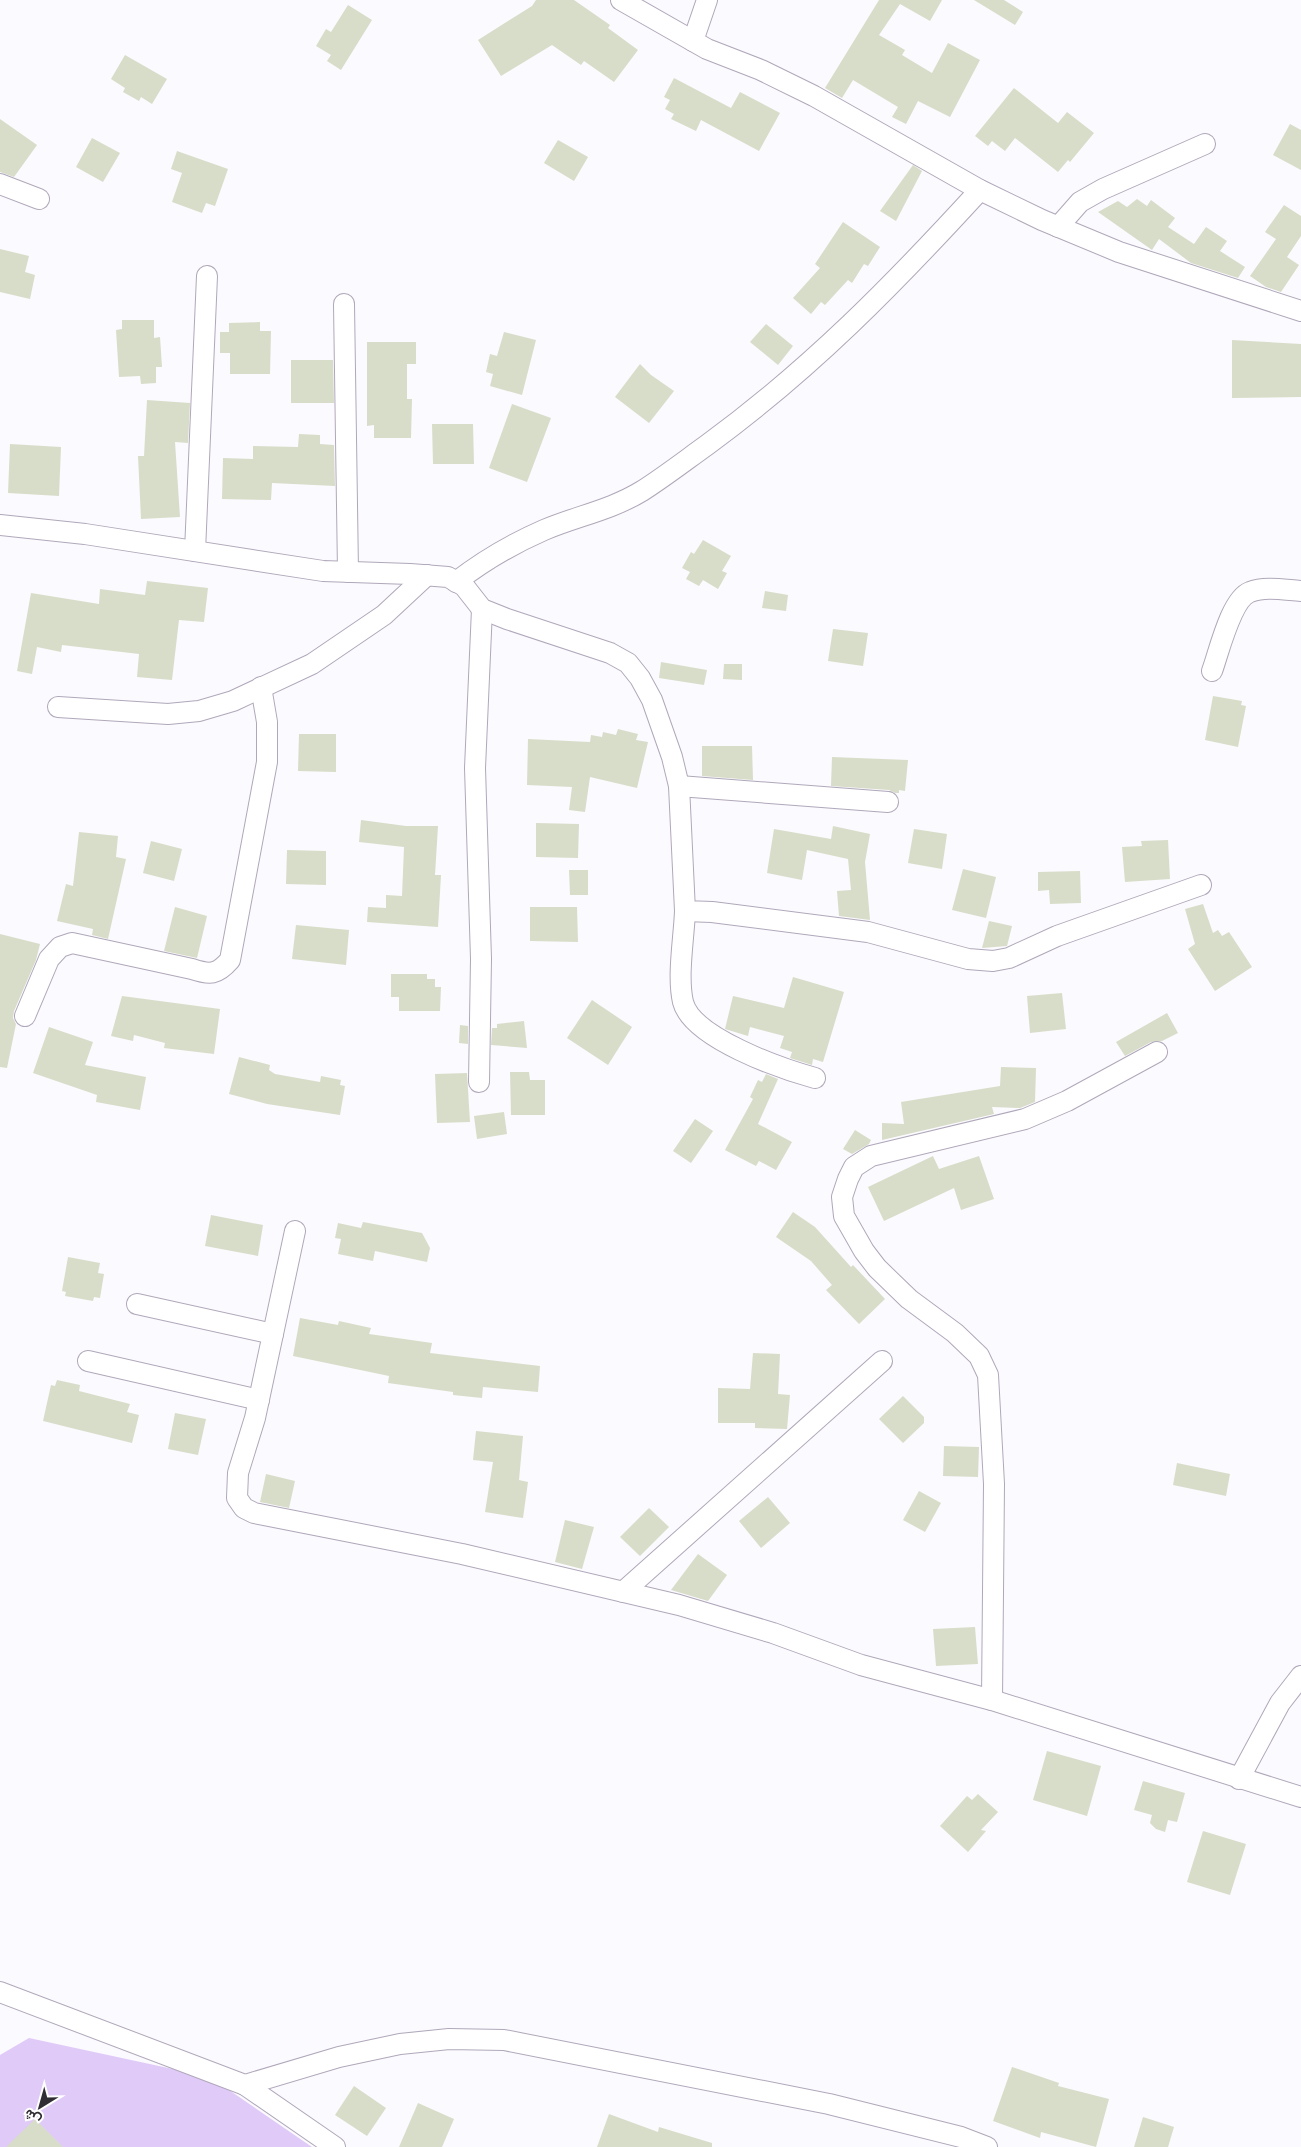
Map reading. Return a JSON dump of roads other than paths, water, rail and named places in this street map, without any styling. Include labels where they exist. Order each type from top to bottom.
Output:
[{"type":"street","points":[[621,0],[693,41],[814,96],[980,190],[1058,227],[1119,252],[1301,311]]},
{"type":"street","points":[[693,41],[707,0]]},
{"type":"street","points":[[1058,227],[1080,202],[1205,144]]},
{"type":"street","points":[[0,184],[39,199]]},
{"type":"street","points":[[456,582],[481,563],[515,544],[545,530],[617,505],[643,490],[716,438],[776,393],[809,364],[908,268],[980,190]]},
{"type":"street","points":[[195,551],[208,276]]},
{"type":"street","points":[[344,304],[348,572]]},
{"type":"street","points":[[0,525],[85,534],[323,571],[448,577],[464,586],[482,609],[506,619],[610,653],[628,663],[640,678],[652,700],[672,757],[679,786],[685,911],[682,985],[683,1002],[688,1015],[698,1025],[749,1055],[787,1070],[815,1078]]},
{"type":"street","points":[[58,706],[168,714],[207,709],[233,701],[312,664],[384,615],[427,575]]},
{"type":"street","points":[[1212,671],[1240,597],[1248,592],[1261,589],[1301,591]]},
{"type":"street","points":[[479,1082],[480,950],[475,768],[482,609]]},
{"type":"street","points":[[25,1016],[49,960],[60,947],[72,943],[192,969],[209,975],[220,972],[230,960],[267,762],[267,722],[261,687]]},
{"type":"street","points":[[679,786],[888,802]]},
{"type":"street","points":[[685,911],[712,912],[868,932],[968,959],[993,960],[1009,958],[1058,936],[1201,885]]},
{"type":"street","points":[[992,1700],[994,1484],[988,1375],[979,1356],[955,1333],[909,1299],[877,1268],[864,1251],[844,1216],[842,1197],[854,1167],[871,1156],[1026,1119],[1067,1101],[1157,1052]]},
{"type":"street","points":[[295,1230],[258,1400],[238,1473],[237,1498],[244,1508],[254,1513],[462,1554],[623,1592],[773,1633],[861,1665],[992,1700],[1301,1797]]},
{"type":"street","points":[[137,1304],[273,1334]]},
{"type":"street","points":[[88,1361],[258,1400]]},
{"type":"street","points":[[623,1592],[882,1361]]},
{"type":"street","points":[[1239,1779],[1280,1704],[1301,1676]]},
{"type":"street","points":[[0,1992],[245,2085],[334,2147]]},
{"type":"street","points":[[245,2085],[339,2057],[400,2044],[449,2039],[504,2040],[829,2104],[961,2137],[987,2147]]}]
